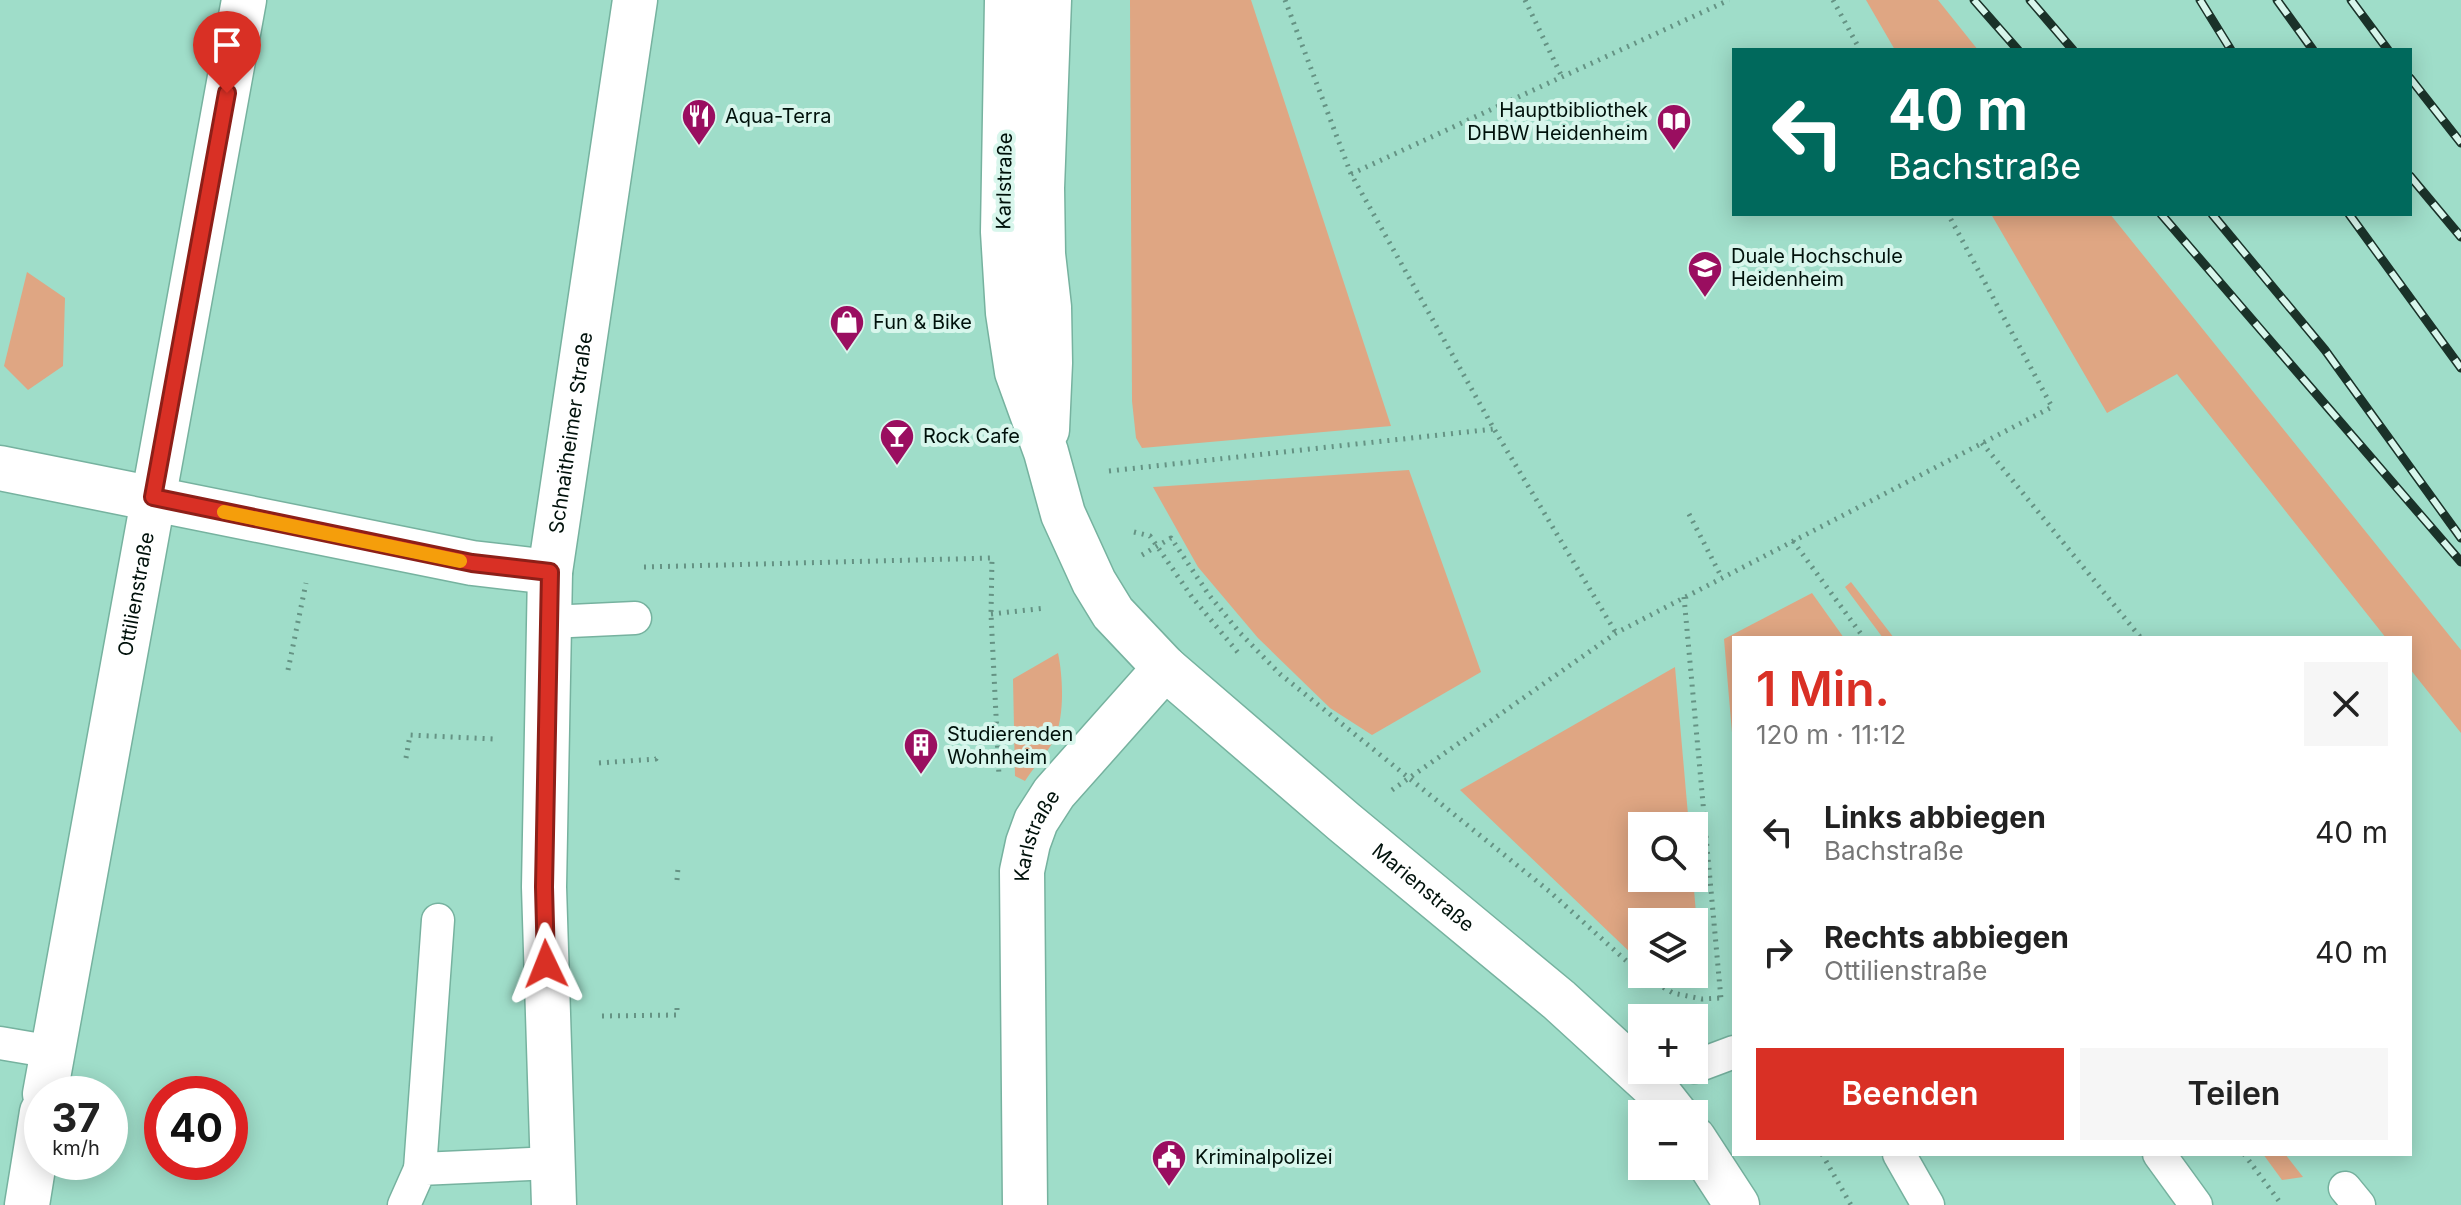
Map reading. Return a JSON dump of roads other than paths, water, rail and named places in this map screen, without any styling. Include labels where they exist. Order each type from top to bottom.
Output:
[{"type":"street","name":"Ottilienstraße","points":[[49,1073],[244,0]]},
{"type":"street","name":"Schnaitheimer Straße","points":[[553,1184],[544,887],[550,572],[635,0]]},
{"type":"street","name":"Karlstraße","points":[[1007,0],[1003,232],[1008,313],[1017,372],[1054,481],[1094,582],[1113,613],[1165,668],[1054,793],[1036,821],[1028,843],[1022,871],[1025,1205]]},
{"type":"street","name":"Karlstraße","points":[[1049,0],[1042,188],[1054,481]]},
{"type":"street","points":[[0,468],[472,563],[550,572]]},
{"type":"street","name":"Marienstraße","points":[[1165,668],[1344,822],[1672,1090]]},
{"type":"street","points":[[1708,1160],[1737,1205]]},
{"type":"street","points":[[27,1205],[31,1180]]},
{"type":"lane","points":[[549,622],[635,618]]},
{"type":"lane","points":[[404,1205],[420,1169],[438,920]]},
{"type":"lane","points":[[0,1043],[49,1073]]},
{"type":"lane","points":[[1900,1156],[1928,1205]]},
{"type":"lane","points":[[2160,1156],[2196,1205]]},
{"type":"lane","points":[[420,1169],[553,1184]]},
{"type":"railway","points":[[1974,0],[2016,48]]},
{"type":"railway","points":[[2030,0],[2071,48]]},
{"type":"railway","points":[[2200,0],[2230,48]]},
{"type":"railway","points":[[2277,0],[2312,48]]},
{"type":"railway","points":[[2351,0],[2387,48]]},
{"type":"railway","points":[[2412,81],[2461,143]]},
{"type":"railway","points":[[2412,178],[2461,237]]},
{"type":"railway","points":[[2163,216],[2461,562]]},
{"type":"railway","points":[[2214,216],[2325,350],[2461,538]]},
{"type":"railway","points":[[2350,216],[2461,368]]},
{"type":"place","name":"Aqua-Terra","points":[[699,147]]},
{"type":"place","name":"Hauptbibliothek DHBW Heidenheim","points":[[1674,152]]},
{"type":"place","name":"Duale Hochschule Heidenheim","points":[[1705,299]]},
{"type":"place","name":"Fun & Bike","points":[[847,353]]},
{"type":"place","name":"Rock Cafe","points":[[897,467]]},
{"type":"place","name":"Studierenden Wohnheim","points":[[921,776]]},
{"type":"place","name":"Kriminalpolizei","points":[[1169,1188]]}]
